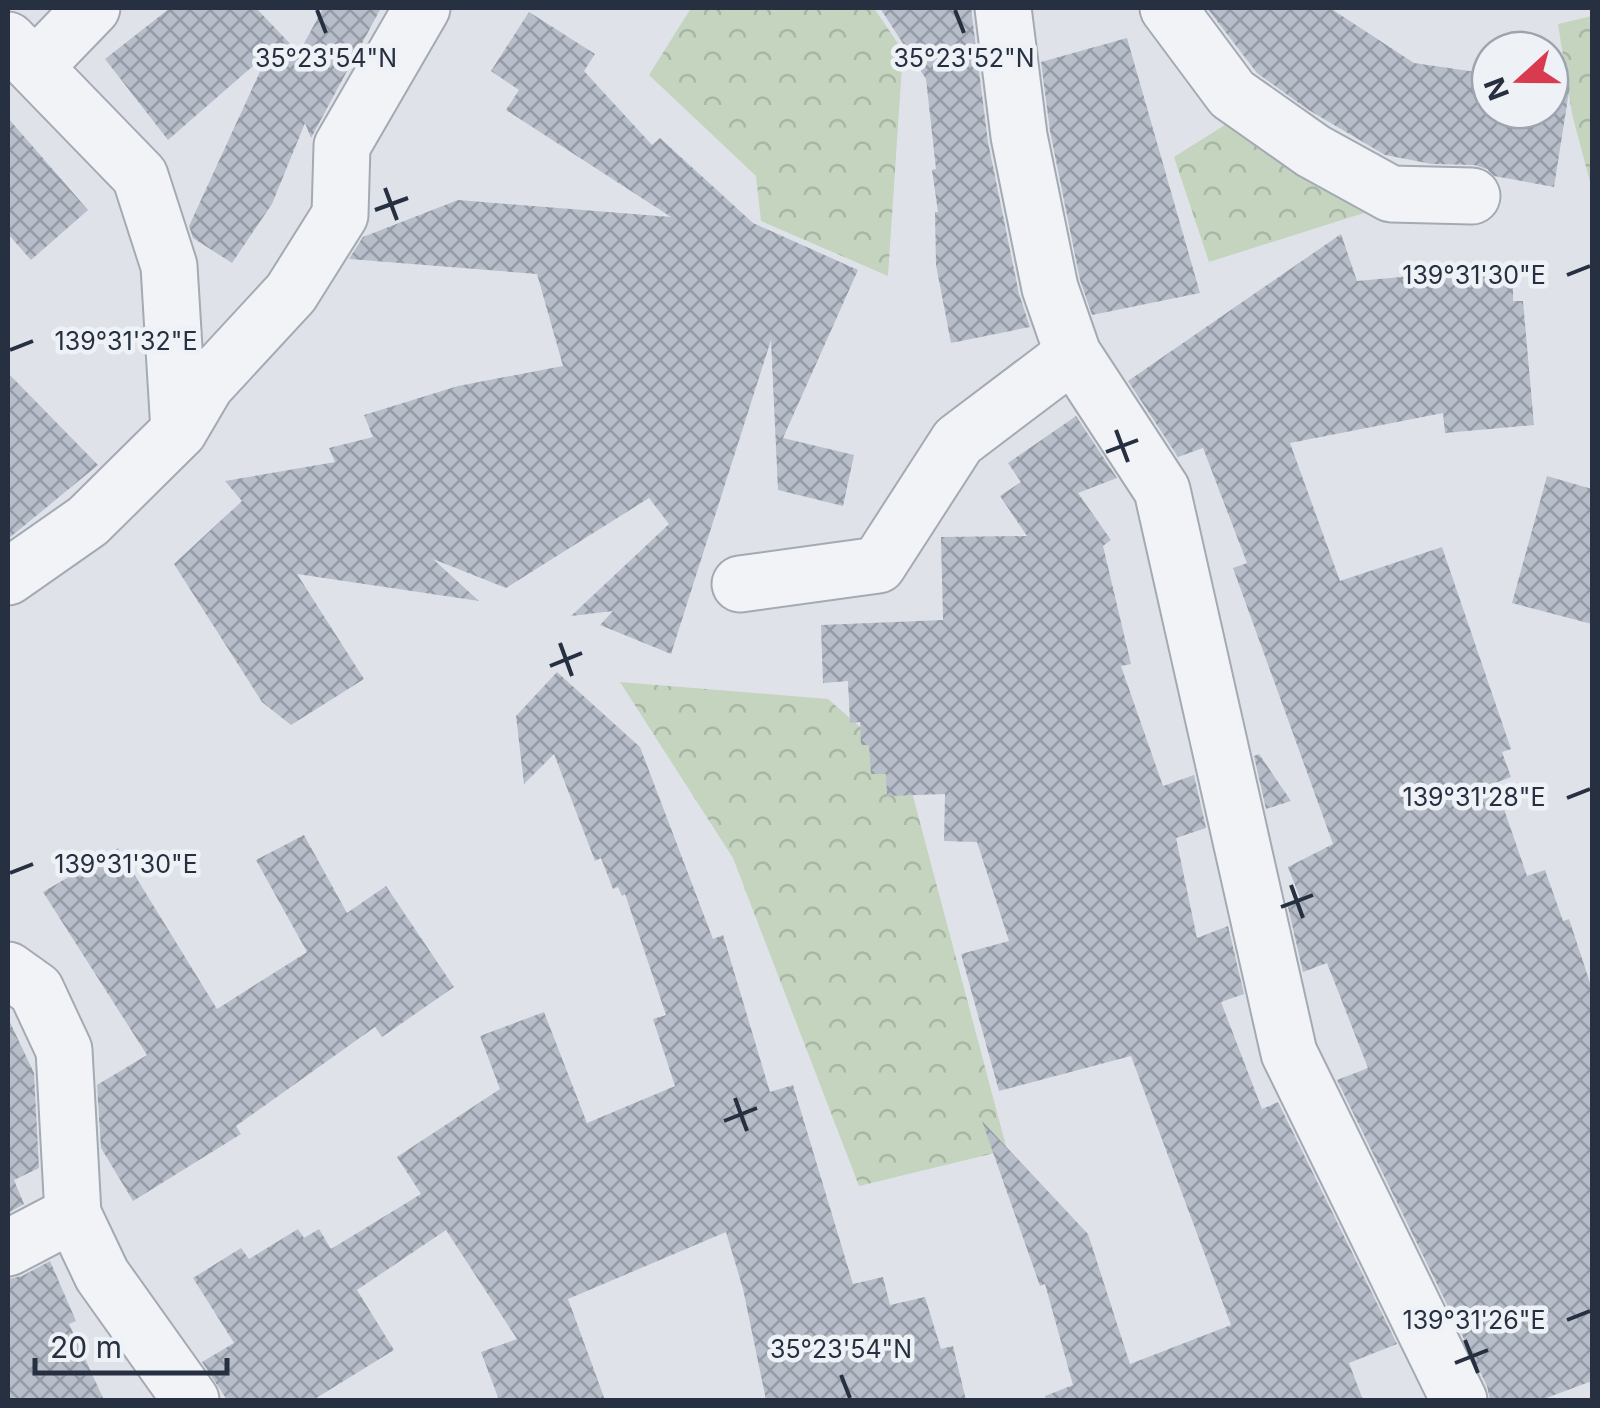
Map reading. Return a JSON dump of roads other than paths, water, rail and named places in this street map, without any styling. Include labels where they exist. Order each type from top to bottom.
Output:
[{"type":"street","points":[[92,8],[21,53],[140,176],[168,266],[179,431]]},
{"type":"street","points":[[8,576],[88,521],[179,431],[206,386],[291,293],[340,214],[342,146],[422,8]]},
{"type":"street","points":[[1003,8],[1019,136],[1050,288],[1073,354],[1162,490],[1290,1053],[1459,1400]]},
{"type":"street","points":[[1168,8],[1232,94],[1313,152],[1390,194],[1472,196]]},
{"type":"street","points":[[740,584],[878,565],[958,441],[1073,354]]},
{"type":"street","points":[[8,970],[36,990],[64,1050],[73,1214],[102,1275],[191,1400]]},
{"type":"street","points":[[8,1248],[73,1214]]}]
